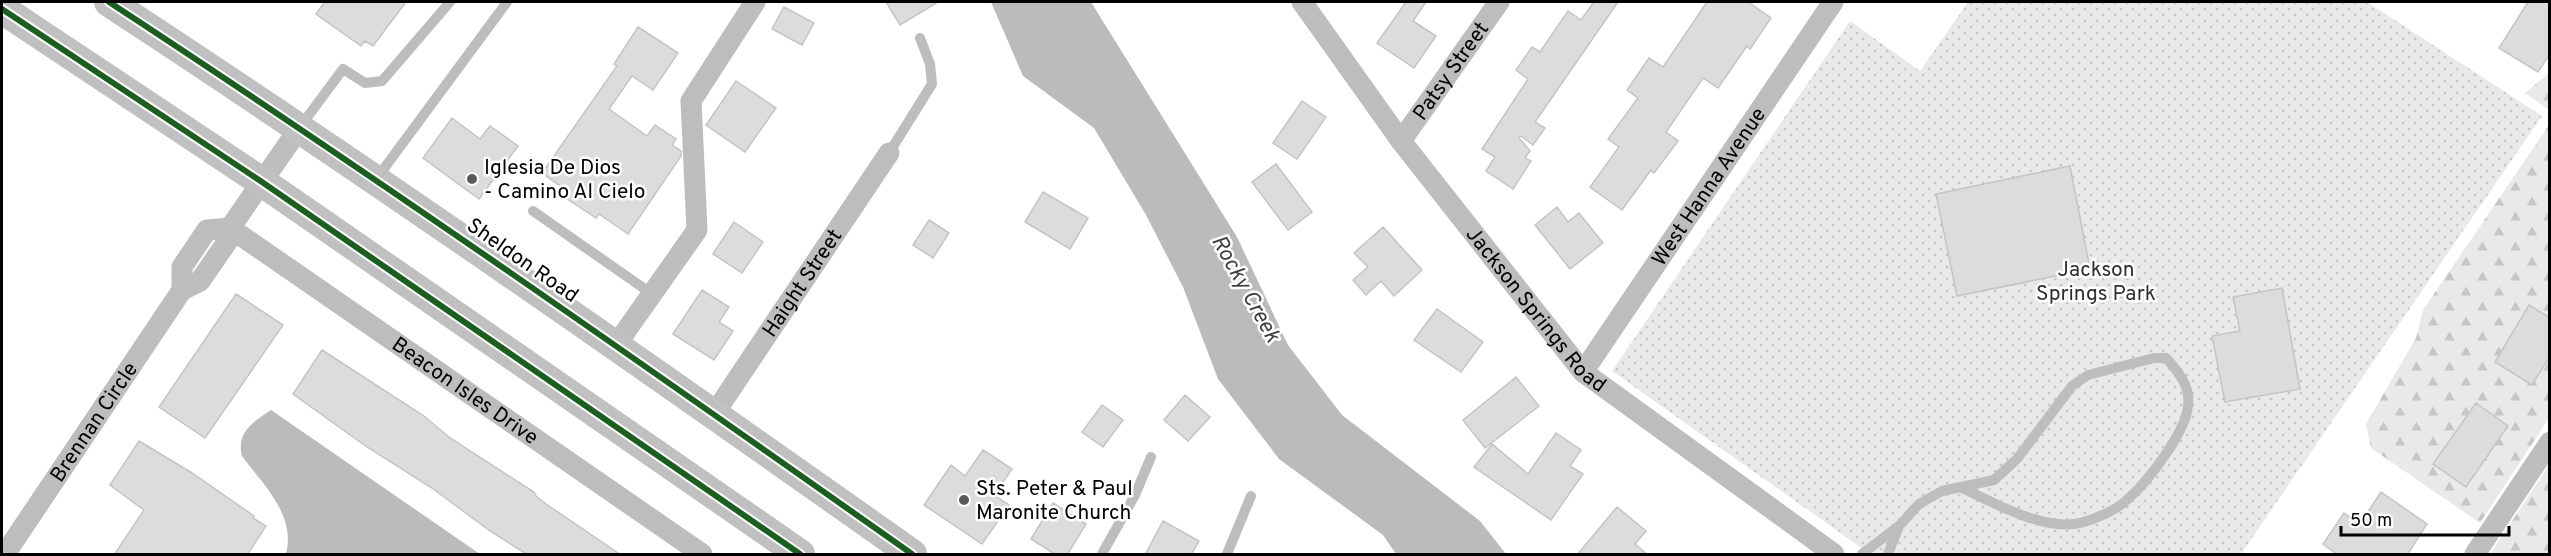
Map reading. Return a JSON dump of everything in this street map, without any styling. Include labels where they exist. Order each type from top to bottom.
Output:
[{"type":"main road","name":"Sheldon Road","points":[[109,2],[376,179],[616,345],[912,555]]},
{"type":"main road","points":[[2,9],[262,182],[800,555]]},
{"type":"street","points":[[616,345],[697,230],[691,100],[755,2]]},
{"type":"street","name":"Jackson Springs Road","points":[[1302,2],[1401,141],[1582,372],[1834,555]]},
{"type":"street","name":"Patsy Street","points":[[1401,141],[1499,2]]},
{"type":"street","name":"West Hanna Avenue","points":[[1582,372],[1833,2]]},
{"type":"street","points":[[230,228],[300,127]]},
{"type":"street","name":"Haight Street","points":[[714,414],[889,153]]},
{"type":"street","name":"Brennan Circle","points":[[5,555],[182,290],[182,267],[207,230],[230,228]]},
{"type":"street","name":"Beacon Isles Drive","points":[[230,228],[702,555]]},
{"type":"street","points":[[2475,555],[2550,442]]},
{"type":"lane","points":[[300,127],[343,69],[365,83],[382,81],[450,2]]},
{"type":"lane","points":[[376,179],[507,2]]},
{"type":"lane","points":[[889,153],[932,84],[930,64],[920,38]]},
{"type":"lane","points":[[533,211],[652,294]]},
{"type":"lane","points":[[1862,555],[1899,526],[1919,504],[1941,491],[1994,480],[2017,459],[2072,386],[2088,375],[2154,358],[2166,358],[2182,376],[2189,405],[2182,425],[2158,463],[2129,499],[2108,513],[2078,523],[2049,522],[2020,515],[1962,488]]},
{"type":"lane","points":[[1102,555],[1151,457]]},
{"type":"lane","points":[[1227,555],[1251,496]]},
{"type":"lane","points":[[1888,555],[1899,526]]},
{"type":"green space","name":"Jackson Springs Park","points":[[1968,2],[2367,2],[2542,116],[2241,554],[1870,554],[1612,371],[1850,21],[1920,71]]},
{"type":"green space","points":[[2549,73],[2549,110],[2525,93]]},
{"type":"green space","points":[[2549,125],[2549,418],[2480,523],[2371,448],[2366,424],[2416,338],[2423,310]]},
{"type":"green space","points":[[2549,465],[2549,554],[2490,554]]},
{"type":"water","name":"Rocky Creek","points":[[991,2],[1091,2],[1237,237],[1288,345],[1342,415],[1480,521],[1506,554],[1396,554],[1383,535],[1279,459],[1218,379],[1183,287],[1146,215],[1094,128],[1023,76]]},
{"type":"water","points":[[271,410],[480,554],[286,554],[288,540],[282,514],[268,490],[242,456],[241,448],[241,440],[248,428]]},
{"type":"building","points":[[325,2],[406,2],[373,46],[365,41],[361,46],[316,14]]},
{"type":"building","points":[[886,2],[938,2],[900,25]]},
{"type":"building","points":[[1406,2],[1426,2],[1413,21],[1436,36],[1414,68],[1377,43]]},
{"type":"building","points":[[1594,2],[1618,2],[1535,122],[1545,128],[1533,145],[1521,136],[1519,138],[1530,151],[1525,158],[1531,161],[1513,189],[1486,171],[1495,157],[1482,149],[1528,79],[1516,70],[1532,47],[1540,52],[1568,11],[1581,20]]},
{"type":"building","points":[[1707,2],[1748,2],[1771,18],[1750,49],[1747,46],[1718,88],[1703,78],[1666,132],[1678,141],[1654,173],[1651,170],[1622,210],[1590,187],[1619,147],[1608,139],[1638,98],[1627,90],[1649,58],[1663,67]]},
{"type":"building","points":[[2528,2],[2550,2],[2550,54],[2538,72],[2499,48]]},
{"type":"building","points":[[784,7],[814,23],[802,45],[772,29]]},
{"type":"building","points":[[638,27],[678,53],[653,90],[632,76],[609,109],[647,136],[655,125],[676,139],[672,145],[681,151],[681,156],[628,234],[599,214],[596,218],[566,198],[570,193],[542,173],[617,66],[614,64]]},
{"type":"building","points":[[736,81],[776,108],[745,152],[706,125]]},
{"type":"building","points":[[1302,101],[1326,117],[1297,159],[1273,143]]},
{"type":"building","name":"Iglesia De Dios - Camino Al Cielo","points":[[452,118],[480,139],[490,126],[518,146],[479,199],[423,158]]},
{"type":"building","points":[[1276,164],[1312,212],[1288,230],[1252,182]]},
{"type":"building","points":[[2070,166],[2090,269],[1957,296],[1936,194]]},
{"type":"building","points":[[1043,192],[1088,218],[1070,249],[1025,222]]},
{"type":"building","points":[[1557,207],[1568,222],[1579,213],[1603,243],[1570,269],[1535,225]]},
{"type":"building","points":[[929,220],[949,233],[933,258],[913,245]]},
{"type":"building","points":[[734,222],[763,242],[742,273],[713,254]]},
{"type":"building","points":[[1383,227],[1422,270],[1394,296],[1381,281],[1366,295],[1353,280],[1368,267],[1354,253]]},
{"type":"building","points":[[2282,288],[2300,389],[2225,402],[2212,336],[2240,331],[2233,297]]},
{"type":"building","points":[[702,290],[729,307],[719,322],[733,331],[714,360],[673,334]]},
{"type":"building","points":[[236,294],[283,325],[205,438],[159,407]]},
{"type":"building","points":[[2529,305],[2550,318],[2550,356],[2532,385],[2495,362]]},
{"type":"building","points":[[1437,309],[1483,342],[1461,372],[1414,340]]},
{"type":"building","points":[[322,350],[424,416],[450,438],[534,492],[546,504],[621,555],[528,555],[490,531],[432,488],[367,447],[293,394]]},
{"type":"building","points":[[1516,377],[1539,406],[1485,448],[1463,420]]},
{"type":"building","points":[[1185,395],[1210,417],[1188,441],[1164,420]]},
{"type":"building","points":[[2476,403],[2508,426],[2466,487],[2433,464]]},
{"type":"building","points":[[1102,405],[1123,420],[1103,447],[1082,432]]},
{"type":"building","points":[[1556,433],[1581,450],[1570,466],[1583,474],[1551,520],[1474,467],[1492,444],[1528,474]]},
{"type":"building","points":[[139,441],[192,473],[266,526],[247,555],[114,555],[144,510],[110,485]]},
{"type":"building","name":"Sts. Peter & Paul Maronite Church","points":[[983,450],[1012,469],[994,495],[1009,505],[982,544],[924,505],[951,465],[965,476]]},
{"type":"building","points":[[2381,492],[2427,524],[2407,555],[2338,555],[2323,544],[2344,513],[2360,524]]},
{"type":"building","points":[[1053,503],[1086,524],[1067,555],[1056,555],[1031,539]]},
{"type":"building","points":[[1617,507],[1646,531],[1635,544],[1648,555],[1577,555]]},
{"type":"building","points":[[1163,521],[1199,541],[1191,555],[1145,555]]},
{"type":"cycle path","points":[[109,2],[413,206],[912,554]]},
{"type":"cycle path","points":[[2,9],[262,182],[800,554]]},
{"type":"place","name":"Iglesia De Dios - Camino Al Cielo","points":[[472,179]]},
{"type":"place","name":"Sts. Peter & Paul Maronite Church","points":[[964,500]]}]
